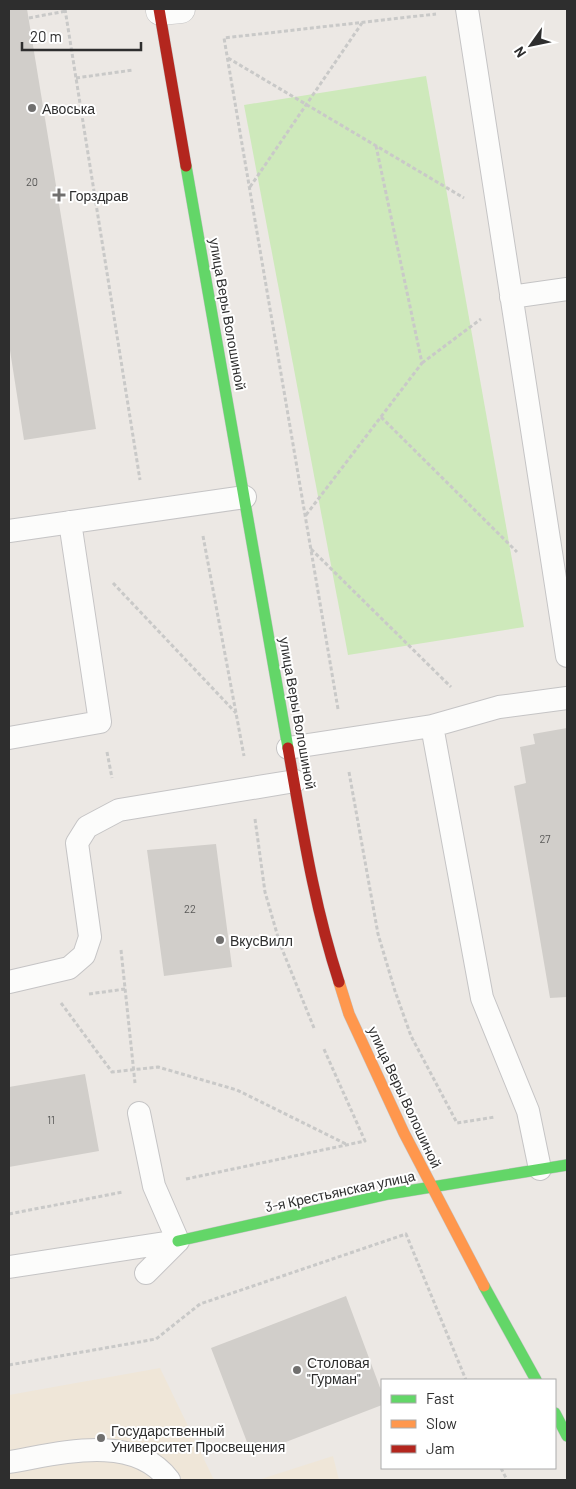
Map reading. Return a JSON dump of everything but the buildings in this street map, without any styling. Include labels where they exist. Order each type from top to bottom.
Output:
[{"type":"street","name":"улица Веры Волошиной","points":[[167,10],[245,497],[288,748],[311,874],[326,942],[346,1005],[431,1188],[535,1379]]},
{"type":"street","name":"3-я Крестьянская улица","points":[[178,1241],[389,1194],[567,1165]]},
{"type":"street","points":[[556,1415],[567,1436]]},
{"type":"lane","points":[[467,10],[567,656]]},
{"type":"lane","points":[[511,298],[567,289]]},
{"type":"lane","points":[[9,531],[71,532],[145,513],[245,497]]},
{"type":"lane","points":[[9,738],[100,722],[71,532]]},
{"type":"lane","points":[[288,748],[432,726],[499,707],[567,698]]},
{"type":"lane","points":[[432,726],[482,998],[528,1111],[540,1169]]},
{"type":"lane","points":[[9,982],[69,968],[84,955],[90,937],[77,843],[87,827],[119,810],[295,781]]},
{"type":"lane","points":[[139,1113],[154,1186],[178,1241]]},
{"type":"lane","points":[[9,1267],[178,1241]]},
{"type":"lane","points":[[146,1273],[178,1241]]},
{"type":"lane","points":[[9,1462],[84,1450],[116,1451],[145,1460],[169,1480]]},
{"type":"path","points":[[29,18],[65,10],[145,513]]},
{"type":"path","points":[[458,1123],[411,1036],[378,934],[224,38],[467,10]]},
{"type":"path","points":[[249,187],[362,22]]},
{"type":"path","points":[[227,58],[499,218]]},
{"type":"path","points":[[76,78],[133,70]]},
{"type":"path","points":[[376,146],[422,363]]},
{"type":"path","points":[[306,515],[422,363],[511,298]]},
{"type":"path","points":[[381,417],[557,592]]},
{"type":"path","points":[[71,532],[236,713]]},
{"type":"path","points":[[311,548],[478,713]]},
{"type":"path","points":[[100,722],[119,810]]},
{"type":"path","points":[[120,941],[139,1113]]},
{"type":"path","points":[[57,999],[112,1072],[158,1067],[237,1090],[349,1145]]},
{"type":"path","points":[[9,1365],[156,1339],[200,1304],[406,1234],[466,1379]]},
{"type":"shaded area","name":"Государственный Университет Просвещения","points":[[160,1368],[214,1480],[9,1480],[9,1395]]},
{"type":"shaded area","name":"Государственный Университет Просвещения","points":[[333,1456],[339,1480],[258,1480]]},
{"type":"green space","points":[[426,76],[524,627],[348,655],[244,105]]},
{"type":"traffic: fast","points":[[186,166],[288,748]]},
{"type":"traffic: fast","points":[[178,1241],[389,1194],[567,1165]]},
{"type":"traffic: fast","points":[[484,1286],[535,1379]]},
{"type":"traffic: fast","points":[[556,1415],[567,1436]]},
{"type":"traffic: slow","points":[[339,982],[349,1014],[404,1133],[484,1286]]},
{"type":"traffic: jam","points":[[159,9],[186,166]]},
{"type":"traffic: jam","points":[[288,748],[322,924],[339,982]]},
{"type":"place","name":"Авоська","points":[[32,108]]},
{"type":"place","name":"Горздрав","points":[[59,195]]},
{"type":"place","name":"ВкусВилл","points":[[220,940]]},
{"type":"place","name":"Столовая \"Гурман\"","points":[[297,1370]]},
{"type":"place","name":"Государственный Университет Просвещения","points":[[101,1438]]}]
